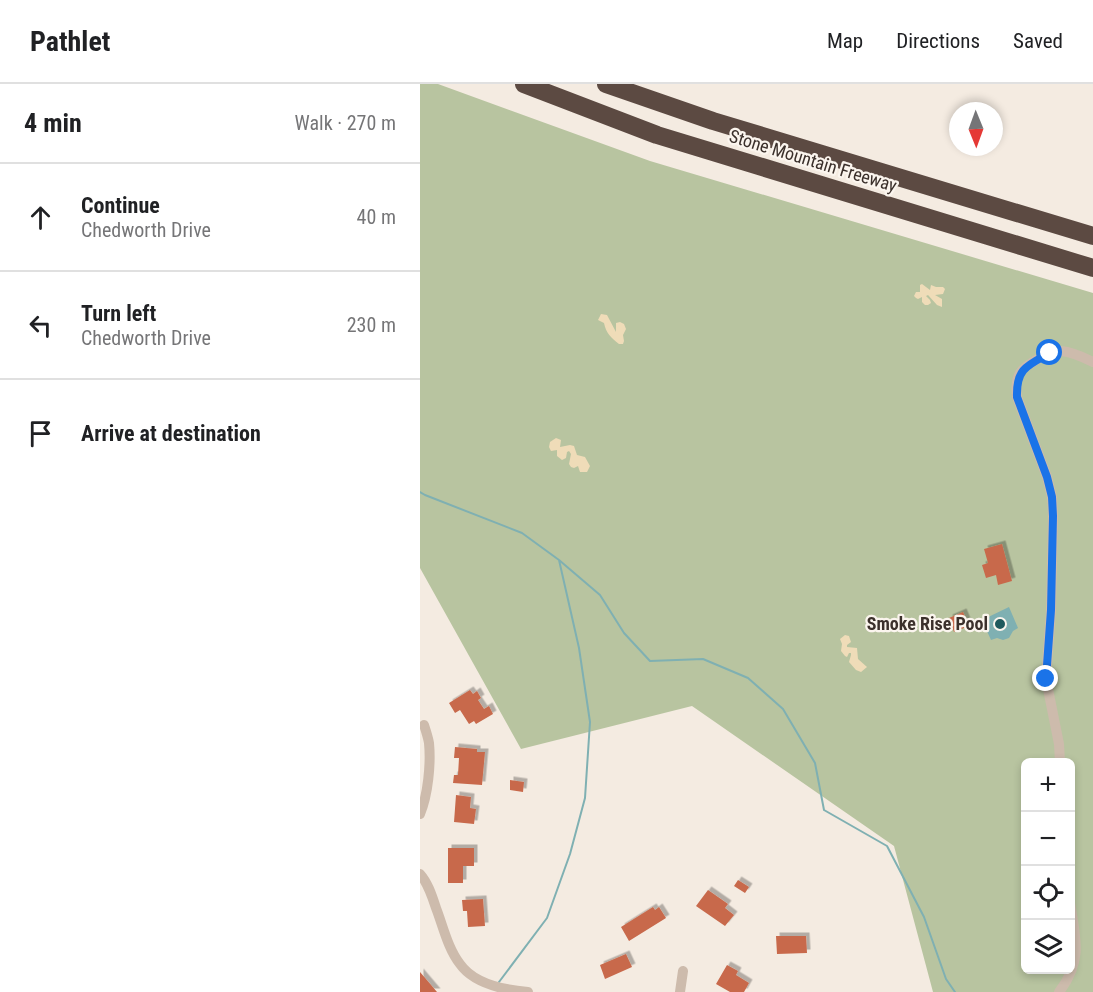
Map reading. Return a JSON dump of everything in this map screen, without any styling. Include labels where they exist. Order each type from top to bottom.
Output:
[{"type":"highway","name":"Stone Mountain Freeway","points":[[524,84],[657,135],[1093,268]]},
{"type":"highway","name":"Stone Mountain Freeway","points":[[606,84],[713,121],[1093,236]]},
{"type":"street","points":[[1060,758],[1046,679],[1051,610],[1052,497],[1047,477],[1017,397],[1016,387],[1021,372],[1050,353],[1061,351],[1093,362]]},
{"type":"street","points":[[420,814],[430,764],[429,742],[424,725]]},
{"type":"street","points":[[420,873],[460,965],[472,975],[486,982],[510,990],[528,992]]},
{"type":"street","points":[[1059,992],[1070,976],[1076,956],[1073,920]]},
{"type":"street","points":[[680,992],[683,971]]},
{"type":"green space","points":[[420,84],[438,84],[650,161],[1093,293],[1093,992],[933,992],[894,846],[692,706],[521,749],[420,568]]},
{"type":"sand","points":[[922,284],[930,290],[931,285],[945,289],[943,294],[935,295],[942,299],[942,307],[928,295],[926,296],[931,303],[928,305],[922,302],[922,297],[918,299],[914,296],[916,292],[920,292]]},
{"type":"sand","points":[[601,314],[607,315],[616,332],[616,323],[624,324],[626,329],[623,344],[614,340],[604,323],[598,320]]},
{"type":"sand","points":[[556,438],[561,440],[560,447],[574,446],[577,455],[585,457],[590,466],[587,472],[580,472],[578,466],[571,467],[569,451],[566,458],[562,460],[557,456],[557,450],[551,451],[550,442]]},
{"type":"sand","points":[[845,635],[849,636],[851,642],[847,647],[857,648],[858,659],[867,667],[861,672],[849,662],[851,653],[847,657],[841,651],[840,639]]},
{"type":"water","name":"Smoke Rise Pool","points":[[1009,607],[1018,628],[1009,638],[991,640],[982,620]]},
{"type":"building","points":[[1002,544],[1012,581],[998,585],[996,575],[986,578],[982,565],[988,563],[984,549]]},
{"type":"building","points":[[963,612],[969,626],[954,632],[949,618]]},
{"type":"building","points":[[470,690],[473,694],[477,691],[481,698],[478,700],[484,709],[489,706],[493,714],[476,724],[474,721],[469,724],[460,710],[455,713],[449,703]]},
{"type":"building","points":[[455,747],[485,752],[482,785],[453,783],[454,775],[458,775],[459,758],[454,758]]},
{"type":"building","points":[[510,780],[524,782],[523,792],[510,790]]},
{"type":"building","points":[[456,795],[471,797],[470,808],[476,809],[474,824],[454,822]]},
{"type":"building","points":[[448,848],[474,848],[474,866],[463,866],[463,883],[448,883]]},
{"type":"building","points":[[738,880],[749,887],[745,893],[734,886]]},
{"type":"building","points":[[708,890],[728,904],[725,908],[734,915],[725,926],[696,906]]},
{"type":"building","points":[[483,899],[485,926],[468,927],[467,911],[463,911],[462,900]]},
{"type":"building","points":[[653,907],[655,910],[659,907],[666,918],[629,941],[621,927]]},
{"type":"building","points":[[776,936],[806,936],[807,953],[777,954]]},
{"type":"building","points":[[626,954],[632,967],[605,979],[600,965]]},
{"type":"building","points":[[727,965],[738,971],[736,975],[749,983],[744,992],[730,992],[716,984]]},
{"type":"building","points":[[420,972],[437,992],[420,992]]},
{"type":"waterway","points":[[420,492],[522,533],[559,560],[600,595],[624,633],[650,661],[703,659],[748,678],[783,709],[815,763],[824,810],[887,846],[924,917],[946,979],[955,992]]},
{"type":"waterway","points":[[499,982],[547,918],[570,854],[585,798],[590,722],[579,648],[559,560]]},
{"type":"place","name":"Smoke Rise Pool","points":[[1000,624]]},
{"type":"route","points":[[1046,679],[1051,610],[1052,497],[1047,477],[1017,397],[1016,387],[1021,372],[1050,353]]}]
